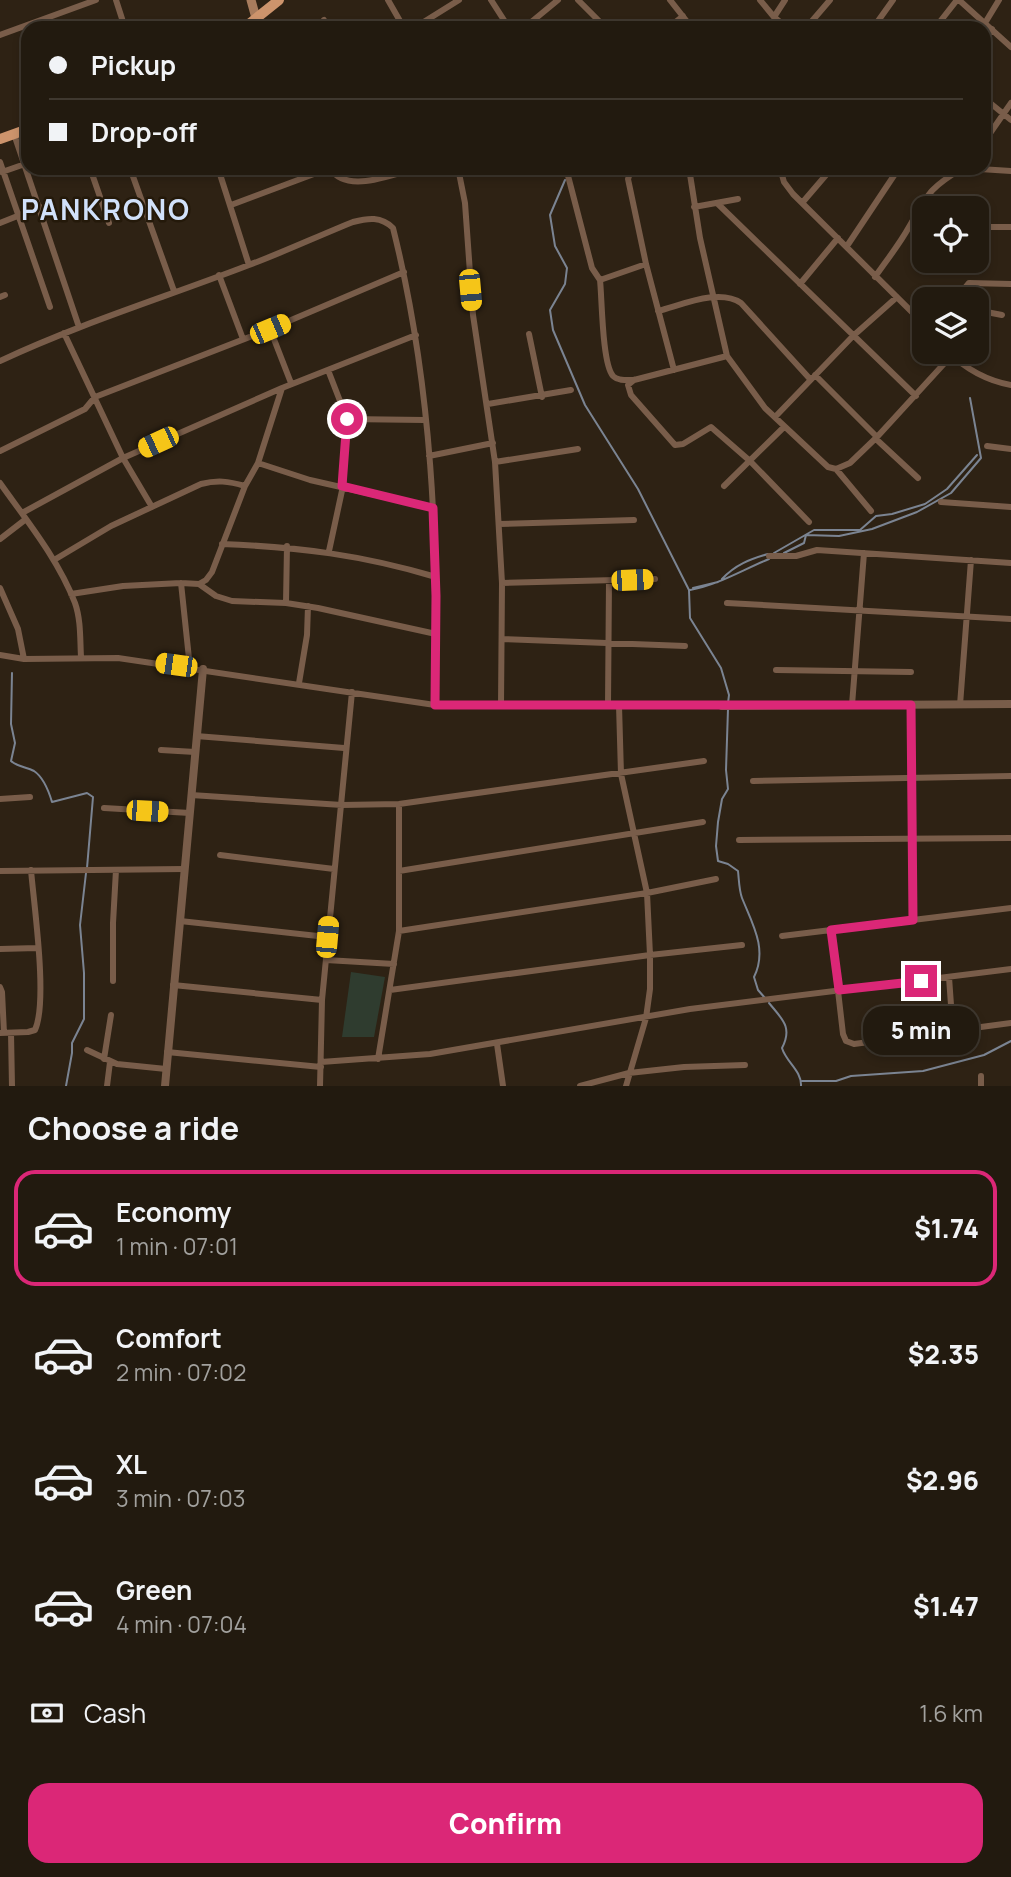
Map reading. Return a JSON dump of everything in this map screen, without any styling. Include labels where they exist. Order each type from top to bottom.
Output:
[{"type":"main road","points":[[251,0],[256,18]]},
{"type":"main road","points":[[252,21],[279,0]]},
{"type":"main road","points":[[0,139],[21,132]]},
{"type":"street","points":[[40,21],[96,0]]},
{"type":"street","points":[[116,0],[123,21]]},
{"type":"street","points":[[388,0],[400,21]]},
{"type":"street","points":[[425,21],[459,0]]},
{"type":"street","points":[[491,0],[504,21]]},
{"type":"street","points":[[532,21],[558,0]]},
{"type":"street","points":[[578,0],[599,21]]},
{"type":"street","points":[[670,0],[687,21]]},
{"type":"street","points":[[760,0],[780,21]]},
{"type":"street","points":[[774,16],[785,0]]},
{"type":"street","points":[[812,21],[830,0]]},
{"type":"street","points":[[878,21],[892,0]]},
{"type":"street","points":[[942,21],[958,0],[983,21]]},
{"type":"street","points":[[986,21],[999,0]]},
{"type":"street","points":[[677,21],[683,16]]},
{"type":"street","points":[[0,36],[21,28]]},
{"type":"street","points":[[992,29],[1011,47]]},
{"type":"street","points":[[991,133],[1011,103]]},
{"type":"street","points":[[991,104],[1011,120]]},
{"type":"street","points":[[14,134],[21,155]]},
{"type":"street","points":[[0,162],[1,172],[50,307]]},
{"type":"street","points":[[1,172],[21,165]]},
{"type":"street","points":[[991,170],[1011,171]]},
{"type":"street","points":[[28,175],[79,327]]},
{"type":"street","points":[[92,175],[109,223]]},
{"type":"street","points":[[133,175],[174,291]]},
{"type":"street","points":[[220,175],[249,265]]},
{"type":"street","points":[[231,205],[311,175]]},
{"type":"street","points":[[334,175],[350,182],[384,175]]},
{"type":"street","points":[[459,175],[465,203],[473,314],[495,462],[502,583],[502,705]]},
{"type":"street","points":[[568,175],[592,268],[600,280],[600,300],[610,370],[617,379],[634,380],[727,356]]},
{"type":"street","points":[[629,175],[628,179],[646,264],[674,370]]},
{"type":"street","points":[[690,175],[694,207],[727,356],[784,427],[828,467],[836,469],[872,511]]},
{"type":"street","points":[[782,175],[802,203],[912,312]]},
{"type":"street","points":[[802,203],[826,175]]},
{"type":"street","points":[[846,246],[894,175]]},
{"type":"street","points":[[875,277],[909,228],[929,192],[952,175]]},
{"type":"street","points":[[694,207],[738,199]]},
{"type":"street","points":[[718,204],[916,396]]},
{"type":"street","points":[[0,223],[40,207]]},
{"type":"street","points":[[1,358],[249,265],[353,222],[370,218],[387,222],[393,228],[416,335],[429,456],[436,577],[435,705]]},
{"type":"street","points":[[989,227],[1011,227]]},
{"type":"street","points":[[800,284],[838,238]]},
{"type":"street","points":[[600,280],[646,264]]},
{"type":"street","points":[[0,451],[85,409],[95,397],[270,329],[404,272]]},
{"type":"street","points":[[219,275],[243,339]]},
{"type":"street","points":[[966,287],[969,283],[1011,284]]},
{"type":"street","points":[[658,311],[726,296],[741,303],[812,377],[918,478]]},
{"type":"street","points":[[775,417],[853,336],[897,297]]},
{"type":"street","points":[[989,313],[1002,316]]},
{"type":"street","points":[[270,329],[291,383]]},
{"type":"street","points":[[64,333],[123,458],[152,507]]},
{"type":"street","points":[[529,334],[542,397]]},
{"type":"street","points":[[0,539],[24,516],[123,458],[291,383],[416,335]]},
{"type":"street","points":[[836,469],[850,463],[876,438],[943,364]]},
{"type":"street","points":[[961,364],[981,375],[1011,385]]},
{"type":"street","points":[[328,370],[347,419],[342,486],[329,551]]},
{"type":"street","points":[[634,380],[628,385],[631,395],[675,445],[683,444],[710,427],[750,461],[809,522]]},
{"type":"street","points":[[199,584],[212,572],[245,486],[258,463],[282,388]]},
{"type":"street","points":[[488,404],[571,390]]},
{"type":"street","points":[[85,409],[102,412]]},
{"type":"street","points":[[347,419],[424,420]]},
{"type":"street","points":[[724,486],[784,427]]},
{"type":"street","points":[[429,456],[493,443]]},
{"type":"street","points":[[987,446],[1011,449]]},
{"type":"street","points":[[495,462],[578,449]]},
{"type":"street","points":[[258,463],[310,480],[433,508]]},
{"type":"street","points":[[54,560],[76,545],[201,484],[228,481],[245,486]]},
{"type":"street","points":[[0,483],[54,560],[71,594],[80,626],[81,657]]},
{"type":"street","points":[[942,502],[1011,507]]},
{"type":"street","points":[[499,524],[634,520]]},
{"type":"street","points":[[222,544],[287,546],[329,551],[400,566],[436,577]]},
{"type":"street","points":[[286,603],[287,546]]},
{"type":"street","points":[[769,556],[796,556],[813,550],[1011,563]]},
{"type":"street","points":[[852,705],[864,553]]},
{"type":"street","points":[[960,705],[971,560]]},
{"type":"street","points":[[502,583],[655,579]]},
{"type":"street","points":[[608,705],[609,580]]},
{"type":"street","points":[[180,583],[190,668]]},
{"type":"street","points":[[71,594],[99,588],[199,584],[216,596],[232,601],[309,606],[436,635]]},
{"type":"street","points":[[0,588],[18,629],[24,659]]},
{"type":"street","points":[[727,603],[1011,620]]},
{"type":"street","points":[[299,683],[309,606]]},
{"type":"street","points":[[502,639],[685,646]]},
{"type":"street","points":[[0,655],[24,659],[118,658],[435,705],[1011,704]]},
{"type":"street","points":[[165,1086],[203,669]]},
{"type":"street","points":[[776,670],[911,671]]},
{"type":"street","points":[[320,1086],[327,937],[352,692]]},
{"type":"street","points":[[619,705],[621,774],[647,893],[650,955],[650,989],[646,1018],[626,1086]]},
{"type":"street","points":[[911,705],[913,920]]},
{"type":"street","points":[[197,736],[345,748]]},
{"type":"street","points":[[162,750],[195,752]]},
{"type":"street","points":[[191,795],[342,805],[400,804],[704,761]]},
{"type":"street","points":[[753,780],[1011,776]]},
{"type":"street","points":[[0,799],[30,797]]},
{"type":"street","points":[[378,1059],[399,931],[400,804]]},
{"type":"street","points":[[104,808],[190,813]]},
{"type":"street","points":[[399,871],[703,822]]},
{"type":"street","points":[[739,840],[1011,838]]},
{"type":"street","points":[[220,855],[334,869]]},
{"type":"street","points":[[0,871],[184,869]]},
{"type":"street","points":[[5,1033],[35,1030],[39,1022],[40,993],[31,870]]},
{"type":"street","points":[[113,981],[116,870]]},
{"type":"street","points":[[399,931],[647,893],[716,879]]},
{"type":"street","points":[[782,936],[1011,908]]},
{"type":"street","points":[[180,921],[327,937]]},
{"type":"street","points":[[831,930],[843,1034],[849,1043],[1011,1023]]},
{"type":"street","points":[[390,990],[742,945]]},
{"type":"street","points":[[0,949],[37,948]]},
{"type":"street","points":[[326,960],[394,964]]},
{"type":"street","points":[[167,1052],[321,1065],[497,1044],[690,1009],[788,995],[1011,969]]},
{"type":"street","points":[[949,977],[953,1032]]},
{"type":"street","points":[[173,985],[322,1000]]},
{"type":"street","points":[[0,987],[12,1086]]},
{"type":"street","points":[[107,1086],[111,1014]]},
{"type":"street","points":[[497,1044],[503,1086]]},
{"type":"street","points":[[87,1050],[107,1060],[166,1069]]},
{"type":"street","points":[[580,1086],[629,1073],[684,1067],[745,1065]]},
{"type":"street","points":[[981,1076],[981,1086]]},
{"type":"green space","points":[[351,972],[385,977],[374,1037],[342,1037]]},
{"type":"waterway","points":[[565,180],[550,215],[555,246],[567,268],[565,284],[550,310],[553,330],[585,405],[638,489],[689,590],[690,618],[721,668],[729,695],[728,703]]},
{"type":"waterway","points":[[784,553],[804,543],[806,535],[839,536],[872,529],[917,512],[951,493],[981,458],[970,398]]},
{"type":"waterway","points":[[774,553],[814,530],[860,530],[876,516],[925,504],[947,489],[977,455]]},
{"type":"waterway","points":[[722,579],[743,563],[768,554]]},
{"type":"waterway","points":[[690,590],[720,581],[769,559]]},
{"type":"waterway","points":[[693,588],[718,582]]},
{"type":"waterway","points":[[12,673],[11,724],[15,743],[11,761],[34,771],[45,785],[52,802],[87,793],[93,797],[87,868]]},
{"type":"waterway","points":[[728,709],[728,789],[722,799],[716,846],[718,861],[738,871],[741,895],[759,946],[758,967],[754,977],[758,990],[765,998]]},
{"type":"waterway","points":[[66,1086],[72,1043],[84,1019],[80,925],[86,873]]},
{"type":"waterway","points":[[769,1003],[786,1029],[782,1048],[799,1076],[801,1086]]},
{"type":"waterway","points":[[802,1081],[836,1081],[851,1076],[923,1071],[984,1055],[1011,1041]]},
{"type":"district","name":"PANKRONO","points":[[106,209]]},
{"type":"route","points":[[347,419],[342,486],[433,508],[436,596],[435,705],[911,705],[913,920],[831,930],[839,990],[921,981]]}]
